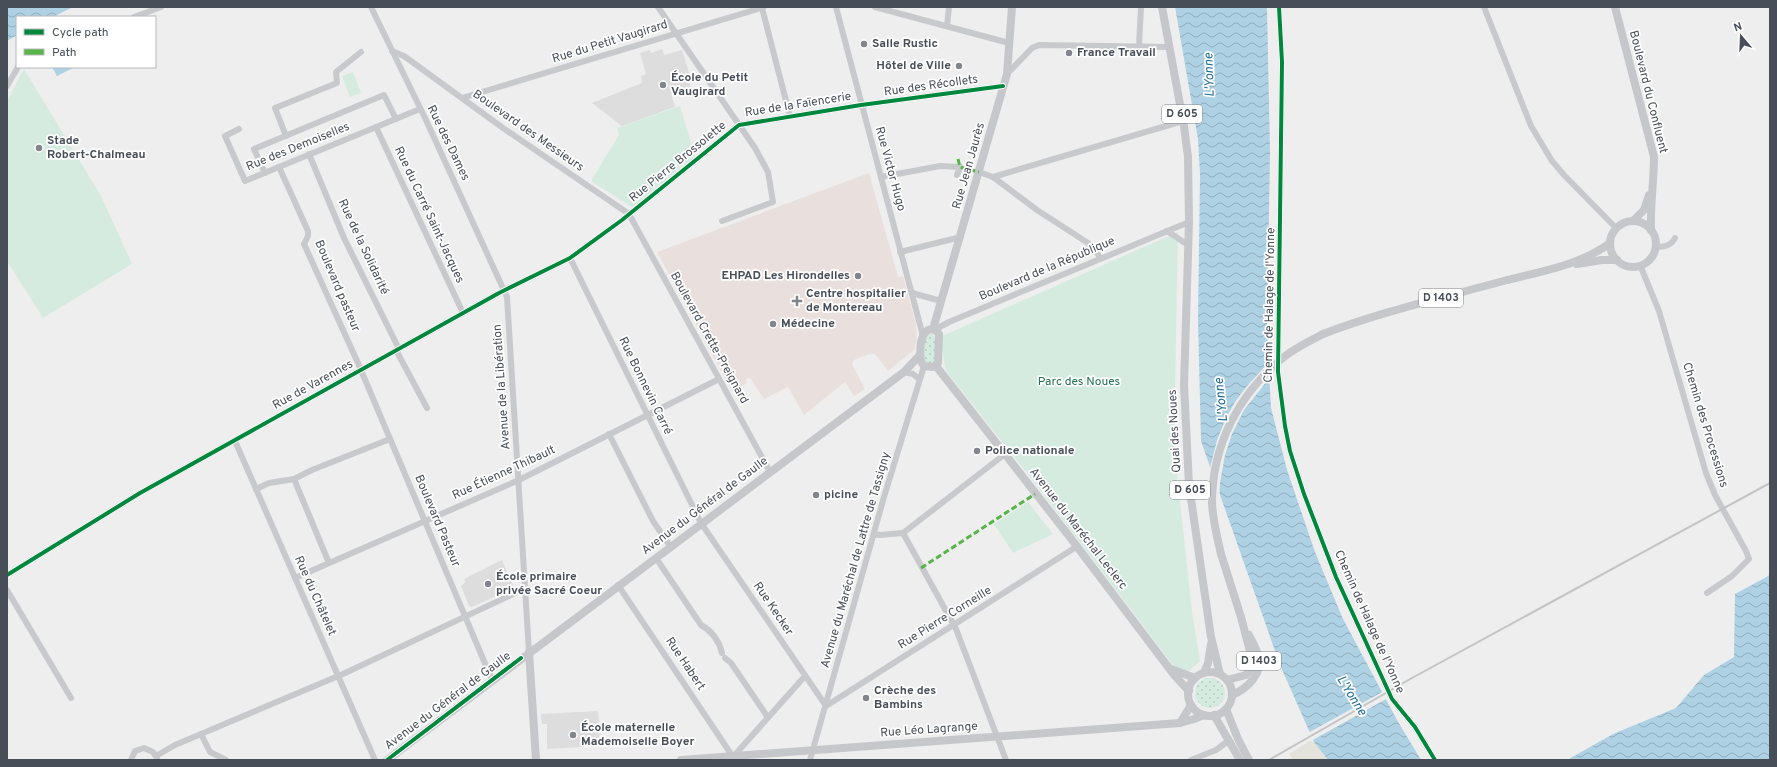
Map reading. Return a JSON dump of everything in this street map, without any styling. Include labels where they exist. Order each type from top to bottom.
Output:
[{"type":"main road","name":"Rue Jean Jaurès","points":[[935,329],[941,301],[961,237],[1007,74],[1012,7]]},
{"type":"main road","name":"D 605","points":[[1162,7],[1188,157],[1189,222]]},
{"type":"main road","name":"Boulevard du Confluent","points":[[1615,8],[1654,157],[1654,181],[1650,217],[1651,230]]},
{"type":"main road","name":"Boulevard du Confluent","points":[[1633,221],[1644,210],[1654,181]]},
{"type":"main road","points":[[1627,221],[1633,221],[1640,222],[1651,230],[1654,235],[1655,247],[1650,258],[1640,265],[1627,266],[1617,260],[1610,250],[1610,238],[1616,228],[1627,221]]},
{"type":"main road","name":"Quai des Noues","points":[[1189,222],[1184,385],[1186,432],[1190,492],[1211,637]]},
{"type":"main road","name":"D 1403","points":[[1227,680],[1246,675],[1251,668],[1252,659],[1241,617],[1221,554],[1215,528],[1212,503],[1214,483],[1219,450],[1229,424],[1248,394],[1260,379],[1284,356],[1323,334],[1348,324],[1560,266],[1600,251],[1610,243]]},
{"type":"main road","name":"D 1403","points":[[1560,266],[1602,260],[1617,260]]},
{"type":"main road","points":[[935,329],[938,334],[939,358],[936,366],[923,366],[919,356],[923,336],[928,330],[935,329]]},
{"type":"main road","name":"Avenue du Général de Gaulle","points":[[387,760],[618,585],[904,372],[919,356]]},
{"type":"main road","name":"Avenue du Général de Gaulle","points":[[904,372],[923,366]]},
{"type":"main road","name":"Avenue du Maréchal Leclerc","points":[[936,366],[1171,669],[1180,684],[1188,691]]},
{"type":"main road","name":"D 1403","points":[[1232,696],[1240,692],[1254,679],[1259,668],[1259,656],[1241,617]]},
{"type":"main road","name":"D 605","points":[[1204,673],[1208,663],[1211,637]]},
{"type":"main road","name":"D 605","points":[[1211,637],[1220,674]]},
{"type":"main road","points":[[529,652],[536,760]]},
{"type":"main road","points":[[1171,669],[1195,678]]},
{"type":"main road","points":[[1209,672],[1220,674],[1227,680],[1230,684],[1232,696],[1226,709],[1214,715],[1204,715],[1199,713],[1191,705],[1188,691],[1195,678],[1209,672]]},
{"type":"main road","points":[[1180,723],[1191,705]]},
{"type":"main road","points":[[1226,709],[1249,760]]},
{"type":"main road","name":"Rue Léo Lagrange","points":[[681,760],[717,759],[1180,723],[1194,720],[1204,715]]},
{"type":"main road","points":[[1214,715],[1240,760]]},
{"type":"street","points":[[136,16],[161,7]]},
{"type":"street","name":"Rue des Dames","points":[[371,7],[504,290]]},
{"type":"street","points":[[658,7],[757,151],[768,172],[773,202],[722,221]]},
{"type":"street","points":[[763,7],[790,116]]},
{"type":"street","name":"Rue du Petit Vaugirard","points":[[462,98],[763,7]]},
{"type":"street","name":"Rue Victor Hugo","points":[[836,7],[923,336]]},
{"type":"street","points":[[875,7],[1009,43]]},
{"type":"street","points":[[946,26],[949,7]]},
{"type":"street","points":[[1139,46],[1141,7]]},
{"type":"street","name":"Chemin de Halage de l'Yonne","points":[[1279,7],[1282,62],[1278,372],[1281,405],[1288,444],[1304,494],[1331,565],[1386,686],[1395,705],[1405,713],[1435,760]]},
{"type":"street","points":[[1484,7],[1531,126],[1552,161],[1616,228]]},
{"type":"street","points":[[1007,74],[1032,48],[1039,45],[1170,47]]},
{"type":"street","name":"Boulevard des Messieurs","points":[[392,51],[404,56],[503,128],[629,214]]},
{"type":"street","points":[[286,136],[275,108],[336,83],[336,72],[360,52]]},
{"type":"street","points":[[399,66],[415,64]]},
{"type":"street","points":[[7,86],[17,68]]},
{"type":"street","name":"Rue des Récollets","points":[[861,105],[1003,86]]},
{"type":"street","points":[[264,173],[254,149],[384,94],[396,119]]},
{"type":"street","name":"Rue de la Faïencerie","points":[[739,125],[861,105]]},
{"type":"street","name":"Rue des Demoiselles","points":[[239,129],[225,136],[245,180],[420,109]]},
{"type":"street","points":[[993,177],[1183,122]]},
{"type":"street","name":"Rue Pierre Brossolette","points":[[629,214],[739,125]]},
{"type":"street","name":"Rue du Carré Saint-Jacques","points":[[376,127],[463,313]]},
{"type":"street","name":"Rue de la Solidarité","points":[[309,154],[344,238],[426,408]]},
{"type":"street","points":[[881,177],[940,166],[960,167],[957,175]]},
{"type":"street","name":"Boulevard pasteur","points":[[279,167],[308,231],[308,236],[304,244],[361,370]]},
{"type":"street","points":[[979,172],[993,177],[1038,210],[1088,243],[1098,254],[1100,259]]},
{"type":"street","name":"Rue de Varennes","points":[[7,575],[100,516],[504,290],[570,258],[629,214]]},
{"type":"street","name":"Boulevard Crette-Preignard","points":[[629,214],[770,472]]},
{"type":"street","name":"Boulevard de la République","points":[[935,329],[1189,222]]},
{"type":"street","points":[[1167,231],[1188,245]]},
{"type":"street","points":[[900,252],[961,237]]},
{"type":"street","points":[[1655,247],[1668,246],[1675,238]]},
{"type":"street","name":"Rue Bonnevin Carré","points":[[570,258],[702,523]]},
{"type":"street","name":"Chemin des Processions","points":[[1640,265],[1659,311],[1706,473],[1715,495],[1746,551],[1748,560],[1732,576],[1707,593]]},
{"type":"street","name":"Avenue de la Libération","points":[[504,290],[507,297],[508,309],[529,652]]},
{"type":"street","points":[[912,293],[941,301]]},
{"type":"street","name":"Avenue du Maréchal de Lattre de Tassigny","points":[[810,760],[923,366]]},
{"type":"street","name":"Boulevard Pasteur","points":[[361,370],[492,680]]},
{"type":"street","points":[[904,372],[913,374],[919,379]]},
{"type":"street","name":"Rue Étienne Thibault","points":[[295,578],[519,480],[719,379]]},
{"type":"street","points":[[609,434],[653,521],[670,546]]},
{"type":"street","points":[[256,489],[269,483],[294,479],[312,470],[390,439]]},
{"type":"street","name":"Rue du Châtelet","points":[[235,441],[375,760]]},
{"type":"street","points":[[874,534],[880,535],[902,533],[1005,454]]},
{"type":"street","points":[[294,479],[329,563]]},
{"type":"street","name":"Rue Kecker","points":[[702,523],[826,706]]},
{"type":"street","points":[[902,533],[954,625],[1006,760]]},
{"type":"street","name":"Rue Pierre Corneille","points":[[826,706],[1076,547]]},
{"type":"street","points":[[656,558],[701,625],[708,628],[720,644],[724,656],[731,663],[767,716]]},
{"type":"street","name":"Rue Habert","points":[[618,585],[733,757]]},
{"type":"street","points":[[131,760],[136,751],[144,748],[153,752],[157,758],[175,745],[338,676],[526,588]]},
{"type":"street","points":[[7,590],[72,698]]},
{"type":"street","points":[[733,757],[767,716],[805,676]]},
{"type":"street","points":[[201,734],[210,752],[226,760]]},
{"type":"street","points":[[1191,760],[1216,750],[1228,741]]},
{"type":"shaded area","name":"École du Petit Vaugirard","points":[[662,49],[664,55],[682,50],[690,76],[688,77],[691,88],[671,94],[675,107],[622,126],[592,103],[642,83],[641,76],[646,74],[640,53],[650,50],[651,53]]},
{"type":"shaded area","name":"Centre hospitalier de Montereau","points":[[869,173],[898,277],[903,276],[916,324],[917,341],[914,350],[888,371],[875,354],[869,354],[854,360],[852,364],[865,389],[854,396],[845,382],[804,415],[788,387],[764,399],[750,378],[746,379],[747,383],[732,391],[657,252]]},
{"type":"shaded area","name":"École primaire privée Sacré Coeur","points":[[502,560],[514,588],[472,607],[469,606],[461,586],[465,582],[464,579]]},
{"type":"shaded area","name":"École maternelle Mademoiselle Boyer","points":[[598,711],[600,746],[547,749],[547,724],[542,724],[541,714]]},
{"type":"shaded area","points":[[1310,741],[1314,742],[1328,760],[1293,760],[1289,754]]},
{"type":"green space","name":"Stade Robert-Chalmeau","points":[[24,69],[101,196],[132,264],[43,318],[7,261],[7,101]]},
{"type":"green space","points":[[353,72],[361,93],[350,97],[342,76]]},
{"type":"green space","points":[[680,106],[695,156],[632,207],[591,181],[619,135],[617,128]]},
{"type":"green space","name":"Parc des Noues","points":[[1178,232],[1174,446],[1192,612],[1200,661],[1182,677],[1031,478],[946,371],[940,337]]},
{"type":"green space","points":[[928,334],[933,334],[936,348],[933,363],[928,364],[923,359],[925,339]]},
{"type":"green space","points":[[1028,502],[1053,534],[1013,553],[994,524]]},
{"type":"green space","points":[[1210,678],[1221,682],[1225,693],[1221,704],[1210,708],[1199,704],[1195,693],[1199,682]]},
{"type":"water","points":[[7,7],[73,7],[55,16],[16,16],[16,36],[7,41]]},
{"type":"water","name":"L'Yonne","points":[[1175,7],[1267,7],[1270,151],[1267,335],[1271,408],[1287,470],[1315,552],[1343,619],[1397,720],[1421,760],[1328,760],[1314,742],[1280,665],[1201,441],[1198,320],[1200,174],[1198,139]]},
{"type":"water","points":[[53,68],[73,68],[57,76]]},
{"type":"water","points":[[1770,575],[1770,760],[1567,760],[1613,734],[1676,708],[1704,675],[1734,657],[1735,594]]},
{"type":"pier","points":[[1270,361],[1271,376],[1244,410],[1232,434],[1225,455],[1220,483],[1219,500],[1209,472],[1217,440],[1226,418],[1235,402],[1247,386]]},
{"type":"pier","points":[[1384,691],[1388,698],[1311,741],[1308,733]]},
{"type":"railway","points":[[1269,760],[1412,678],[1770,483]]},
{"type":"marked path","points":[[958,159],[960,167],[979,172]]},
{"type":"marked path","points":[[921,568],[1035,494]]},
{"type":"cycle path","points":[[1279,7],[1282,62],[1278,372],[1290,451],[1304,494],[1336,577],[1392,699],[1415,727],[1435,760]]},
{"type":"cycle path","points":[[7,575],[140,493],[499,293],[570,258],[622,220],[739,125],[861,105],[1003,86]]},
{"type":"cycle path","points":[[387,760],[521,658]]},
{"type":"place","name":"Salle Rustic","points":[[864,44]]},
{"type":"place","name":"France Travail","points":[[1069,53]]},
{"type":"place","name":"Hôtel de Ville","points":[[959,66]]},
{"type":"place","name":"École du Petit Vaugirard","points":[[663,85]]},
{"type":"place","name":"Stade Robert-Chalmeau","points":[[39,148]]},
{"type":"place","name":"EHPAD Les Hirondelles","points":[[858,276]]},
{"type":"place","name":"Centre hospitalier de Montereau","points":[[797,301]]},
{"type":"place","name":"Médecine","points":[[773,324]]},
{"type":"place","name":"Police nationale","points":[[977,451]]},
{"type":"place","name":"picine","points":[[816,495]]},
{"type":"place","name":"École primaire privée Sacré Coeur","points":[[488,584]]},
{"type":"place","name":"Crèche des Bambins","points":[[866,698]]},
{"type":"place","name":"École maternelle Mademoiselle Boyer","points":[[573,735]]}]
